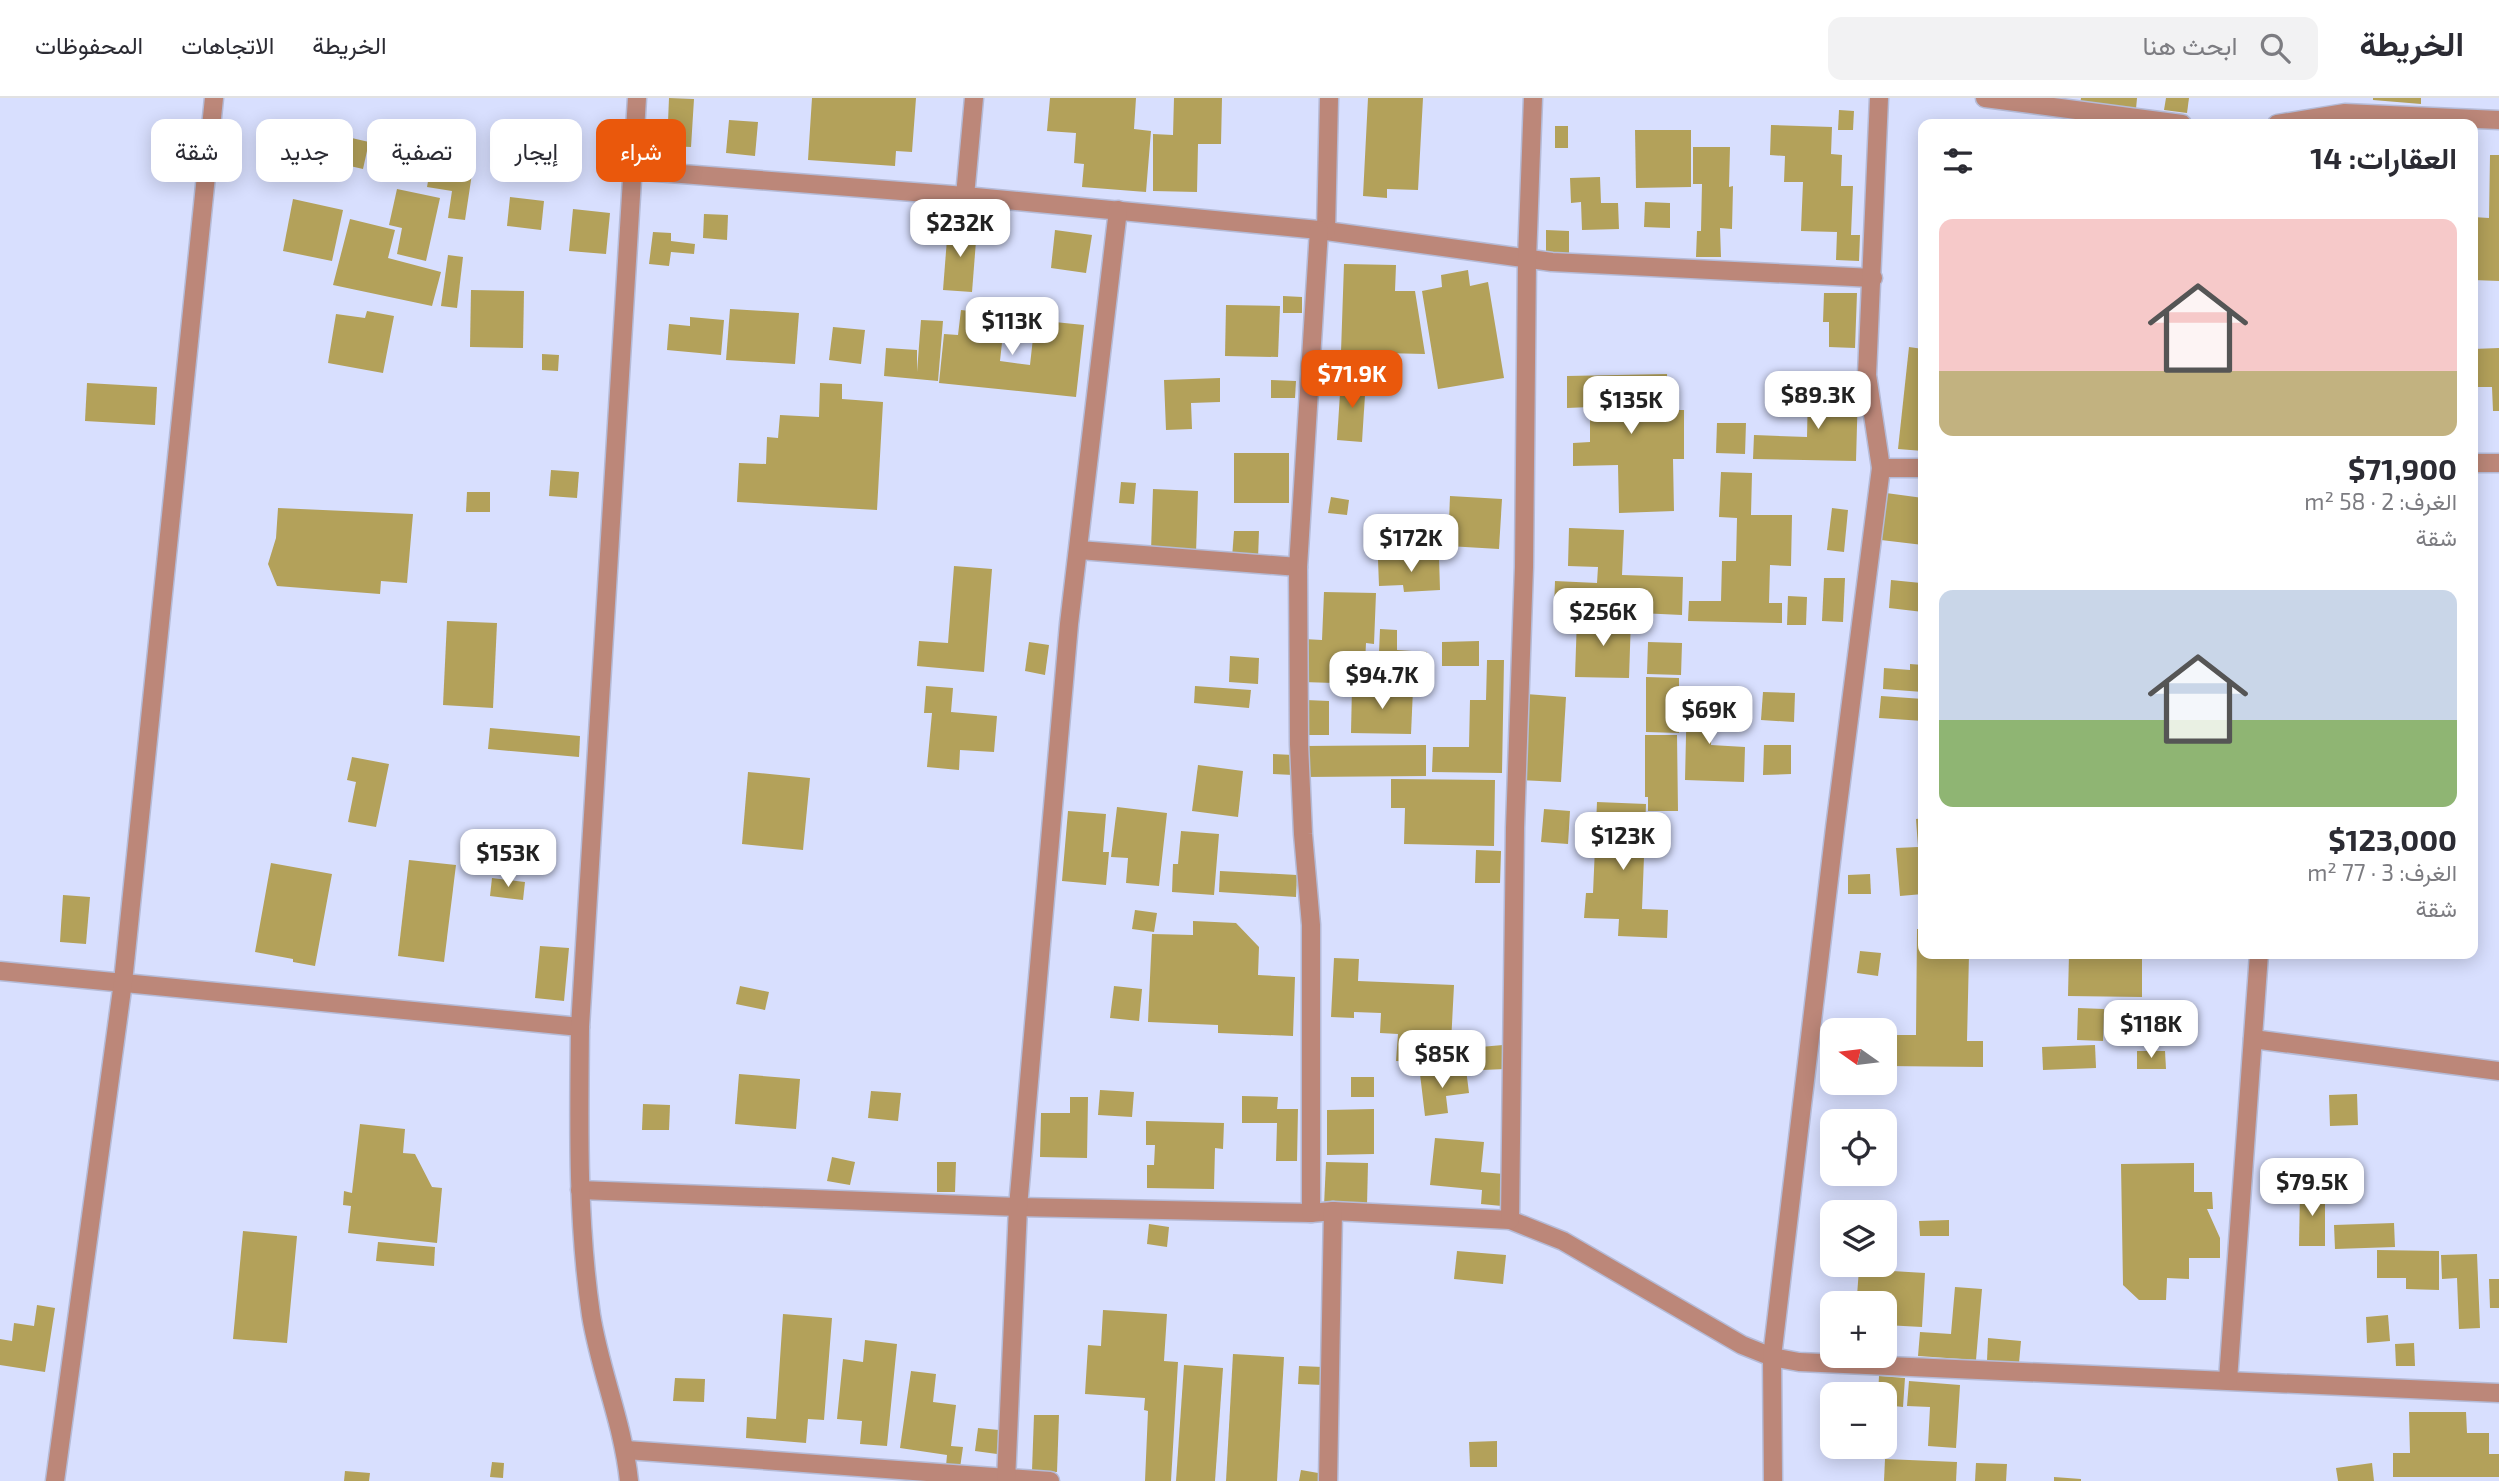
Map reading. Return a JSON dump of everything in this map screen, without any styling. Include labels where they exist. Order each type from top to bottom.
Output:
[{"type":"street","points":[[55,1481],[123,982],[214,98]]},
{"type":"street","points":[[635,119],[637,98]]},
{"type":"street","points":[[965,196],[974,98]]},
{"type":"street","points":[[1311,1213],[1311,925],[1299,744],[1298,567],[1329,98]]},
{"type":"street","points":[[1510,1220],[1515,828],[1524,567],[1527,259],[1533,98]]},
{"type":"street","points":[[1773,1481],[1772,1357],[1881,468],[1867,375],[1879,98]]},
{"type":"street","points":[[1985,98],[2144,119]]},
{"type":"street","points":[[2308,119],[2345,113],[2477,119]]},
{"type":"street","points":[[2478,119],[2499,120]]},
{"type":"street","points":[[686,174],[965,196],[1322,230],[1527,259],[1872,278]]},
{"type":"street","points":[[629,1481],[626,1450],[592,1316],[580,1190],[580,1027],[630,182]]},
{"type":"street","points":[[1006,1479],[1018,1207],[1069,624],[1118,210]]},
{"type":"street","points":[[2478,463],[2499,463]]},
{"type":"street","points":[[1881,468],[1918,468]]},
{"type":"street","points":[[1079,550],[1298,567]]},
{"type":"street","points":[[2228,1380],[2259,959]]},
{"type":"street","points":[[0,971],[580,1027]]},
{"type":"street","points":[[2253,1039],[2499,1071]]},
{"type":"street","points":[[580,1190],[1018,1207],[1311,1213],[1333,1211],[1510,1220],[1563,1241],[1742,1345],[1772,1357],[1799,1362],[2499,1393]]},
{"type":"street","points":[[1328,1481],[1333,1211]]},
{"type":"street","points":[[626,1450],[1050,1481]]},
{"type":"building","points":[[669,98],[694,99],[691,147],[686,147],[686,119],[668,119]]},
{"type":"building","points":[[812,98],[916,98],[912,152],[896,151],[895,166],[808,160]]},
{"type":"building","points":[[1050,98],[1136,98],[1134,129],[1151,131],[1146,192],[1082,187],[1084,164],[1074,163],[1076,133],[1047,131]]},
{"type":"building","points":[[1174,98],[1222,98],[1221,144],[1198,144],[1197,192],[1153,191],[1153,134],[1173,135]]},
{"type":"building","points":[[1368,98],[1423,98],[1418,190],[1387,189],[1387,198],[1363,196]]},
{"type":"building","points":[[2081,98],[2137,98],[2136,109],[2080,105]]},
{"type":"building","points":[[2166,98],[2189,98],[2187,113],[2164,110]]},
{"type":"building","points":[[2421,98],[2421,104],[2373,100]]},
{"type":"building","points":[[1839,110],[1854,111],[1853,130],[1838,130]]},
{"type":"building","points":[[729,120],[758,122],[755,156],[726,153]]},
{"type":"building","points":[[1771,125],[1832,127],[1831,154],[1842,155],[1841,186],[1853,186],[1851,235],[1860,235],[1859,261],[1836,260],[1837,232],[1801,231],[1803,182],[1784,182],[1785,156],[1770,155]]},
{"type":"building","points":[[1555,126],[1568,126],[1568,148],[1555,148]]},
{"type":"building","points":[[1635,130],[1691,130],[1691,187],[1636,188]]},
{"type":"building","points":[[353,138],[367,142],[363,169],[353,167]]},
{"type":"building","points":[[1693,147],[1730,147],[1732,229],[1720,228],[1721,257],[1696,257],[1697,231],[1701,231],[1702,184],[1693,184]]},
{"type":"building","points":[[2490,155],[2499,155],[2499,281],[2478,280],[2478,217],[2489,218]]},
{"type":"building","points":[[1600,177],[1601,203],[1618,203],[1619,229],[1582,230],[1581,202],[1571,203],[1570,178]]},
{"type":"building","points":[[428,182],[471,182],[465,220],[448,218],[452,191],[427,187]]},
{"type":"building","points":[[397,189],[440,198],[426,261],[397,254],[402,228],[389,225]]},
{"type":"building","points":[[510,197],[544,201],[541,230],[507,226]]},
{"type":"building","points":[[293,199],[343,210],[332,261],[283,251]]},
{"type":"building","points":[[1645,202],[1670,203],[1670,228],[1644,227]]},
{"type":"building","points":[[573,209],[610,213],[606,254],[569,251]]},
{"type":"building","points":[[704,214],[728,215],[727,240],[703,238]]},
{"type":"building","points":[[350,219],[395,230],[388,258],[441,272],[432,306],[333,285]]},
{"type":"building","points":[[948,226],[977,228],[972,292],[943,290]]},
{"type":"building","points":[[1055,230],[1092,235],[1086,273],[1051,268]]},
{"type":"building","points":[[1546,230],[1569,231],[1569,256],[1546,255]]},
{"type":"building","points":[[653,232],[671,233],[671,241],[695,244],[694,254],[671,252],[669,266],[649,264]]},
{"type":"building","points":[[448,255],[463,257],[457,308],[441,306]]},
{"type":"building","points":[[1344,264],[1396,265],[1395,291],[1415,291],[1425,354],[1341,352]]},
{"type":"building","points":[[1468,270],[1470,286],[1488,282],[1504,378],[1438,389],[1422,291],[1442,287],[1441,275]]},
{"type":"building","points":[[471,290],[524,291],[523,348],[470,347]]},
{"type":"building","points":[[1824,293],[1857,293],[1855,348],[1829,347],[1829,322],[1823,322]]},
{"type":"building","points":[[1283,296],[1302,297],[1302,313],[1283,313]]},
{"type":"building","points":[[1226,305],[1280,306],[1278,357],[1225,356]]},
{"type":"building","points":[[730,309],[799,313],[795,364],[726,360]]},
{"type":"building","points":[[961,310],[1005,315],[1000,361],[1030,365],[1035,320],[1084,325],[1076,397],[939,383],[944,334],[958,335]]},
{"type":"building","points":[[367,311],[394,316],[383,373],[328,363],[336,314],[365,318]]},
{"type":"building","points":[[690,317],[724,320],[721,355],[667,350],[669,324],[690,326]]},
{"type":"building","points":[[921,320],[943,321],[938,381],[884,376],[886,348],[917,350],[917,372]]},
{"type":"building","points":[[833,327],[865,330],[861,364],[829,360]]},
{"type":"building","points":[[1909,347],[1918,348],[1918,451],[1898,449]]},
{"type":"building","points":[[2499,348],[2499,411],[2493,411],[2492,387],[2478,387],[2478,349]]},
{"type":"building","points":[[542,354],[559,355],[558,371],[542,370]]},
{"type":"building","points":[[1667,374],[1668,410],[1684,410],[1684,459],[1673,459],[1674,511],[1619,513],[1618,465],[1573,466],[1573,443],[1590,442],[1590,407],[1567,408],[1567,376]]},
{"type":"building","points":[[1220,378],[1220,402],[1191,403],[1192,429],[1166,430],[1164,380]]},
{"type":"building","points":[[1341,378],[1366,379],[1362,442],[1337,440]]},
{"type":"building","points":[[1271,380],[1296,381],[1295,398],[1271,398]]},
{"type":"building","points":[[87,383],[157,387],[155,425],[85,421]]},
{"type":"building","points":[[820,383],[842,384],[842,399],[883,402],[877,510],[737,502],[739,463],[766,464],[767,437],[778,438],[780,415],[819,417]]},
{"type":"building","points":[[1808,389],[1858,390],[1856,461],[1753,459],[1754,435],[1807,437]]},
{"type":"building","points":[[1717,423],[1746,423],[1745,454],[1716,453]]},
{"type":"building","points":[[1234,453],[1289,453],[1289,503],[1234,503]]},
{"type":"building","points":[[551,470],[579,472],[577,498],[549,496]]},
{"type":"building","points":[[1721,472],[1752,473],[1751,515],[1792,515],[1791,566],[1770,565],[1769,603],[1782,603],[1782,623],[1688,621],[1689,601],[1721,601],[1722,561],[1736,561],[1737,518],[1719,517]]},
{"type":"building","points":[[1121,482],[1136,483],[1134,504],[1119,503]]},
{"type":"building","points":[[1153,489],[1198,491],[1196,554],[1151,552]]},
{"type":"building","points":[[467,492],[490,492],[490,512],[466,512]]},
{"type":"building","points":[[1886,493],[1918,497],[1918,544],[1881,540]]},
{"type":"building","points":[[1450,496],[1502,499],[1499,549],[1448,546]]},
{"type":"building","points":[[1331,497],[1349,500],[1347,515],[1328,513]]},
{"type":"building","points":[[278,508],[413,514],[407,583],[381,581],[380,594],[277,586],[268,564],[276,538]]},
{"type":"building","points":[[1832,508],[1848,510],[1844,552],[1827,550]]},
{"type":"building","points":[[1569,528],[1624,530],[1622,575],[1683,577],[1682,615],[1554,609],[1555,581],[1597,583],[1598,567],[1568,566]]},
{"type":"building","points":[[1234,531],[1259,531],[1258,559],[1232,558]]},
{"type":"building","points":[[1439,557],[1440,590],[1404,592],[1403,585],[1379,586],[1378,560]]},
{"type":"building","points":[[954,566],[992,569],[984,672],[917,666],[919,641],[948,643]]},
{"type":"building","points":[[1824,578],[1845,578],[1843,622],[1822,621]]},
{"type":"building","points":[[1891,580],[1918,583],[1918,611],[1889,608]]},
{"type":"building","points":[[1324,592],[1376,593],[1374,644],[1366,643],[1364,684],[1303,682],[1304,639],[1322,640]]},
{"type":"building","points":[[1788,596],[1807,597],[1806,625],[1787,625]]},
{"type":"building","points":[[1577,617],[1631,618],[1629,678],[1575,677]]},
{"type":"building","points":[[447,621],[497,623],[493,708],[443,705]]},
{"type":"building","points":[[1380,629],[1397,630],[1397,650],[1427,652],[1426,679],[1378,676]]},
{"type":"building","points":[[1479,641],[1479,666],[1442,666],[1442,642]]},
{"type":"building","points":[[1029,642],[1049,645],[1045,675],[1025,671]]},
{"type":"building","points":[[1648,642],[1682,643],[1681,675],[1647,674]]},
{"type":"building","points":[[1230,656],[1259,658],[1258,684],[1229,682]]},
{"type":"building","points":[[1487,660],[1504,660],[1502,773],[1432,772],[1433,747],[1469,747],[1470,700],[1486,700]]},
{"type":"building","points":[[1910,664],[1918,665],[1918,692],[1883,689],[1884,668],[1910,670]]},
{"type":"building","points":[[1646,677],[1679,678],[1679,733],[1646,732]]},
{"type":"building","points":[[926,686],[953,688],[951,712],[997,716],[994,752],[960,750],[959,770],[927,767],[932,713],[924,713]]},
{"type":"building","points":[[1195,686],[1251,690],[1249,708],[1194,703]]},
{"type":"building","points":[[1352,687],[1413,689],[1411,734],[1351,733]]},
{"type":"building","points":[[1763,692],[1795,693],[1794,722],[1761,720]]},
{"type":"building","points":[[1687,693],[1713,694],[1711,745],[1745,747],[1744,782],[1685,780]]},
{"type":"building","points":[[1526,694],[1566,697],[1561,782],[1521,780]]},
{"type":"building","points":[[1881,696],[1918,699],[1918,721],[1879,718]]},
{"type":"building","points":[[1306,700],[1329,701],[1329,735],[1306,735]]},
{"type":"building","points":[[490,728],[580,736],[579,757],[488,749]]},
{"type":"building","points":[[1645,735],[1677,735],[1678,811],[1648,811],[1648,797],[1645,797]]},
{"type":"building","points":[[1426,745],[1426,776],[1304,777],[1304,746]]},
{"type":"building","points":[[1764,745],[1791,745],[1791,774],[1763,775]]},
{"type":"building","points":[[1273,754],[1293,755],[1293,775],[1273,774]]},
{"type":"building","points":[[352,757],[389,764],[376,827],[348,822],[356,782],[347,780]]},
{"type":"building","points":[[1198,765],[1243,771],[1238,817],[1192,811]]},
{"type":"building","points":[[748,772],[810,778],[803,850],[742,844]]},
{"type":"building","points":[[1391,779],[1495,780],[1494,846],[1404,844],[1405,808],[1391,808]]},
{"type":"building","points":[[1597,802],[1646,804],[1642,909],[1668,910],[1667,938],[1618,936],[1619,919],[1584,918],[1586,893],[1593,893]]},
{"type":"building","points":[[1117,807],[1167,813],[1159,886],[1126,883],[1128,858],[1111,857]]},
{"type":"building","points":[[1544,809],[1570,811],[1568,844],[1541,842]]},
{"type":"building","points":[[1068,811],[1106,814],[1103,852],[1109,852],[1106,885],[1062,881]]},
{"type":"building","points":[[1181,831],[1219,834],[1214,895],[1172,892],[1173,864],[1178,864]]},
{"type":"building","points":[[1918,847],[1918,894],[1900,896],[1896,848]]},
{"type":"building","points":[[1476,850],[1501,851],[1500,883],[1475,883]]},
{"type":"building","points":[[409,860],[456,865],[444,962],[398,956]]},
{"type":"building","points":[[271,863],[332,874],[315,966],[255,952]]},
{"type":"building","points":[[1220,871],[1297,875],[1296,897],[1219,892]]},
{"type":"building","points":[[1870,874],[1871,894],[1848,894],[1848,875]]},
{"type":"building","points":[[492,878],[525,882],[523,900],[490,896]]},
{"type":"building","points":[[63,895],[90,897],[86,944],[60,942]]},
{"type":"building","points":[[1135,910],[1157,913],[1154,932],[1132,929]]},
{"type":"building","points":[[1193,921],[1236,923],[1259,947],[1258,975],[1295,977],[1293,1036],[1218,1033],[1218,1025],[1148,1022],[1152,934],[1193,935]]},
{"type":"building","points":[[1918,929],[1918,959],[1969,959],[1967,1041],[1983,1041],[1983,1067],[1897,1066],[1897,1035],[1916,1035]]},
{"type":"building","points":[[540,946],[569,948],[564,1001],[535,998]]},
{"type":"building","points":[[1860,951],[1881,953],[1878,976],[1857,973]]},
{"type":"building","points":[[1334,958],[1359,959],[1358,981],[1454,985],[1450,1063],[1396,1061],[1398,1034],[1380,1033],[1381,1013],[1354,1012],[1354,1018],[1331,1017]]},
{"type":"building","points":[[2069,959],[2142,959],[2142,997],[2068,996]]},
{"type":"building","points":[[740,986],[769,992],[765,1010],[736,1004]]},
{"type":"building","points":[[1114,986],[1142,989],[1139,1021],[1110,1018]]},
{"type":"building","points":[[2078,1008],[2104,1009],[2103,1041],[2077,1040]]},
{"type":"building","points":[[1503,1045],[1505,1069],[1483,1070],[1480,1047]]},
{"type":"building","points":[[2095,1045],[2096,1068],[2043,1070],[2042,1047]]},
{"type":"building","points":[[2137,1051],[2165,1051],[2166,1069],[2137,1069]]},
{"type":"building","points":[[1466,1069],[1469,1093],[1446,1096],[1448,1113],[1425,1116],[1420,1074]]},
{"type":"building","points":[[739,1074],[800,1079],[796,1129],[735,1124]]},
{"type":"building","points":[[1351,1077],[1374,1077],[1374,1097],[1351,1097]]},
{"type":"building","points":[[1100,1090],[1134,1092],[1132,1117],[1098,1115]]},
{"type":"building","points":[[871,1091],[901,1093],[898,1121],[868,1118]]},
{"type":"building","points":[[2357,1094],[2358,1125],[2330,1126],[2329,1095]]},
{"type":"building","points":[[1242,1096],[1278,1097],[1277,1109],[1298,1109],[1297,1161],[1276,1161],[1277,1123],[1242,1123]]},
{"type":"building","points":[[1070,1097],[1088,1097],[1087,1158],[1040,1157],[1041,1113],[1070,1113]]},
{"type":"building","points":[[643,1104],[670,1105],[669,1130],[642,1130]]},
{"type":"building","points":[[1374,1109],[1374,1154],[1327,1155],[1327,1110]]},
{"type":"building","points":[[1146,1121],[1224,1123],[1223,1149],[1215,1148],[1214,1189],[1147,1188],[1147,1165],[1154,1165],[1155,1145],[1146,1145]]},
{"type":"building","points":[[360,1124],[405,1129],[403,1153],[415,1154],[432,1187],[442,1188],[437,1243],[348,1233],[351,1206],[343,1205],[344,1191],[352,1193]]},
{"type":"building","points":[[1435,1138],[1484,1142],[1481,1172],[1504,1174],[1502,1206],[1481,1204],[1482,1190],[1430,1185]]},
{"type":"building","points":[[832,1157],[855,1162],[850,1185],[827,1181]]},
{"type":"building","points":[[937,1162],[956,1162],[955,1192],[937,1192]]},
{"type":"building","points":[[1326,1162],[1368,1163],[1367,1206],[1324,1206]]},
{"type":"building","points":[[2194,1163],[2194,1192],[2212,1192],[2213,1209],[2207,1209],[2220,1238],[2220,1258],[2189,1258],[2189,1279],[2167,1278],[2166,1300],[2139,1300],[2123,1285],[2121,1164]]},
{"type":"building","points":[[2300,1190],[2325,1190],[2325,1246],[2299,1246]]},
{"type":"building","points":[[1949,1220],[1949,1236],[1920,1236],[1919,1221]]},
{"type":"building","points":[[2394,1223],[2395,1247],[2335,1249],[2334,1225]]},
{"type":"building","points":[[1149,1224],[1169,1227],[1167,1247],[1147,1244]]},
{"type":"building","points":[[243,1231],[297,1236],[287,1343],[233,1339]]},
{"type":"building","points":[[378,1242],[435,1247],[434,1266],[376,1261]]},
{"type":"building","points":[[2377,1250],[2439,1251],[2439,1290],[2406,1289],[2406,1278],[2377,1278]]},
{"type":"building","points":[[1457,1251],[1506,1255],[1503,1284],[1454,1279]]},
{"type":"building","points":[[2477,1254],[2480,1328],[2459,1329],[2457,1278],[2442,1279],[2441,1255]]},
{"type":"building","points":[[1897,1271],[1925,1273],[1922,1327],[1897,1326],[1897,1291],[1857,1291],[1858,1277],[1897,1277]]},
{"type":"building","points":[[2489,1279],[2499,1279],[2499,1308],[2490,1308]]},
{"type":"building","points":[[1955,1287],[1982,1289],[1976,1360],[1918,1356],[1920,1332],[1951,1334]]},
{"type":"building","points":[[37,1305],[55,1308],[45,1372],[0,1365],[0,1339],[12,1341],[14,1323],[34,1326]]},
{"type":"building","points":[[1103,1310],[1167,1314],[1164,1361],[1178,1362],[1171,1481],[1145,1481],[1148,1411],[1144,1410],[1145,1398],[1085,1394],[1088,1345],[1101,1346]]},
{"type":"building","points":[[783,1314],[832,1318],[824,1420],[808,1419],[806,1443],[746,1438],[747,1417],[776,1419]]},
{"type":"building","points":[[2388,1315],[2390,1341],[2367,1343],[2366,1317]]},
{"type":"building","points":[[1988,1338],[2021,1341],[2019,1363],[1987,1361]]},
{"type":"building","points":[[865,1340],[897,1344],[887,1446],[860,1444],[862,1421],[837,1419],[843,1359],[863,1362]]},
{"type":"building","points":[[2414,1343],[2415,1366],[2396,1366],[2395,1344]]},
{"type":"building","points":[[1233,1354],[1284,1357],[1277,1481],[1226,1481]]},
{"type":"building","points":[[1184,1365],[1223,1368],[1215,1481],[1176,1481]]},
{"type":"building","points":[[1299,1366],[1323,1367],[1323,1385],[1298,1384]]},
{"type":"building","points":[[911,1371],[936,1374],[933,1402],[956,1405],[951,1446],[963,1447],[960,1468],[946,1466],[947,1455],[900,1448]]},
{"type":"building","points":[[1879,1376],[1905,1378],[1903,1407],[1897,1406],[1897,1382],[1879,1382]]},
{"type":"building","points":[[675,1378],[705,1379],[704,1402],[673,1401]]},
{"type":"building","points":[[1909,1381],[1960,1385],[1956,1448],[1928,1446],[1930,1407],[1907,1406]]},
{"type":"building","points":[[2409,1412],[2466,1412],[2467,1433],[2489,1433],[2489,1454],[2499,1454],[2499,1477],[2393,1477],[2393,1453],[2410,1453]]},
{"type":"building","points":[[1034,1415],[1059,1415],[1057,1472],[1032,1471]]},
{"type":"building","points":[[978,1428],[999,1430],[997,1454],[975,1451]]},
{"type":"building","points":[[1497,1441],[1497,1467],[1470,1467],[1469,1442]]},
{"type":"building","points":[[1885,1459],[1957,1462],[1956,1481],[1884,1481]]},
{"type":"building","points":[[492,1462],[504,1463],[503,1478],[490,1477]]},
{"type":"building","points":[[1976,1463],[2007,1464],[2006,1481],[1975,1481]]},
{"type":"building","points":[[2372,1463],[2374,1481],[2338,1481],[2336,1468]]},
{"type":"building","points":[[1301,1470],[1324,1474],[1323,1481],[1299,1481]]},
{"type":"building","points":[[345,1471],[370,1473],[369,1481],[344,1481]]},
{"type":"building","points":[[2054,1477],[2081,1479],[2081,1481],[2054,1481]]}]
